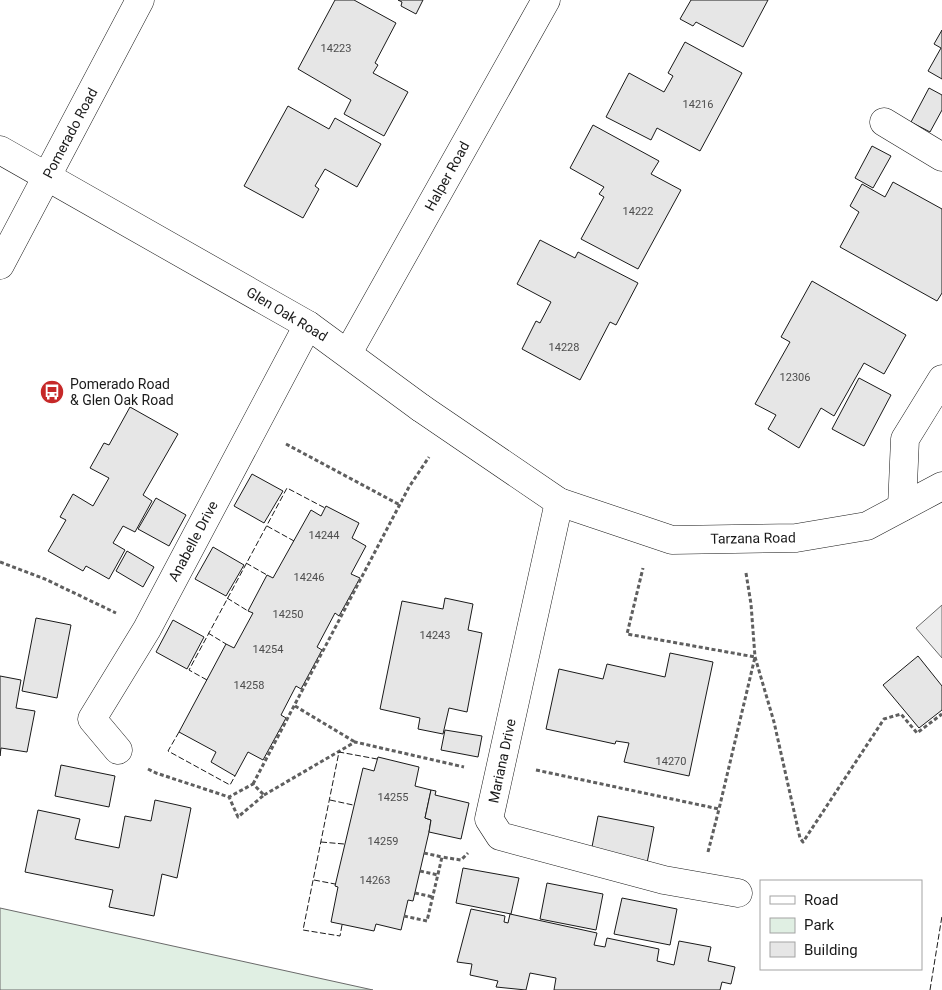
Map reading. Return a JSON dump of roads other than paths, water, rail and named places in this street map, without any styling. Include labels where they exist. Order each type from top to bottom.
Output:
[{"type":"street","name":"Pomerado Road","points":[[0,265],[140,0]]},
{"type":"street","name":"Halper Road","points":[[348,353],[546,0]]},
{"type":"street","points":[[884,122],[942,157]]},
{"type":"street","name":"Glen Oak Road","points":[[0,150],[308,325],[448,428],[559,502]]},
{"type":"street","name":"Anabelle Drive","points":[[118,750],[92,719],[147,629],[308,325]]},
{"type":"street","points":[[902,507],[905,439],[942,379]]},
{"type":"street","name":"Tarzana Road","points":[[559,502],[672,540],[796,538],[867,526],[942,486]]},
{"type":"street","name":"Mariana Drive","points":[[559,502],[489,820],[500,836],[664,880],[738,893]]},
{"type":"place","name":"Pomerado Road & Glen Oak Road","points":[[52,392]]}]
